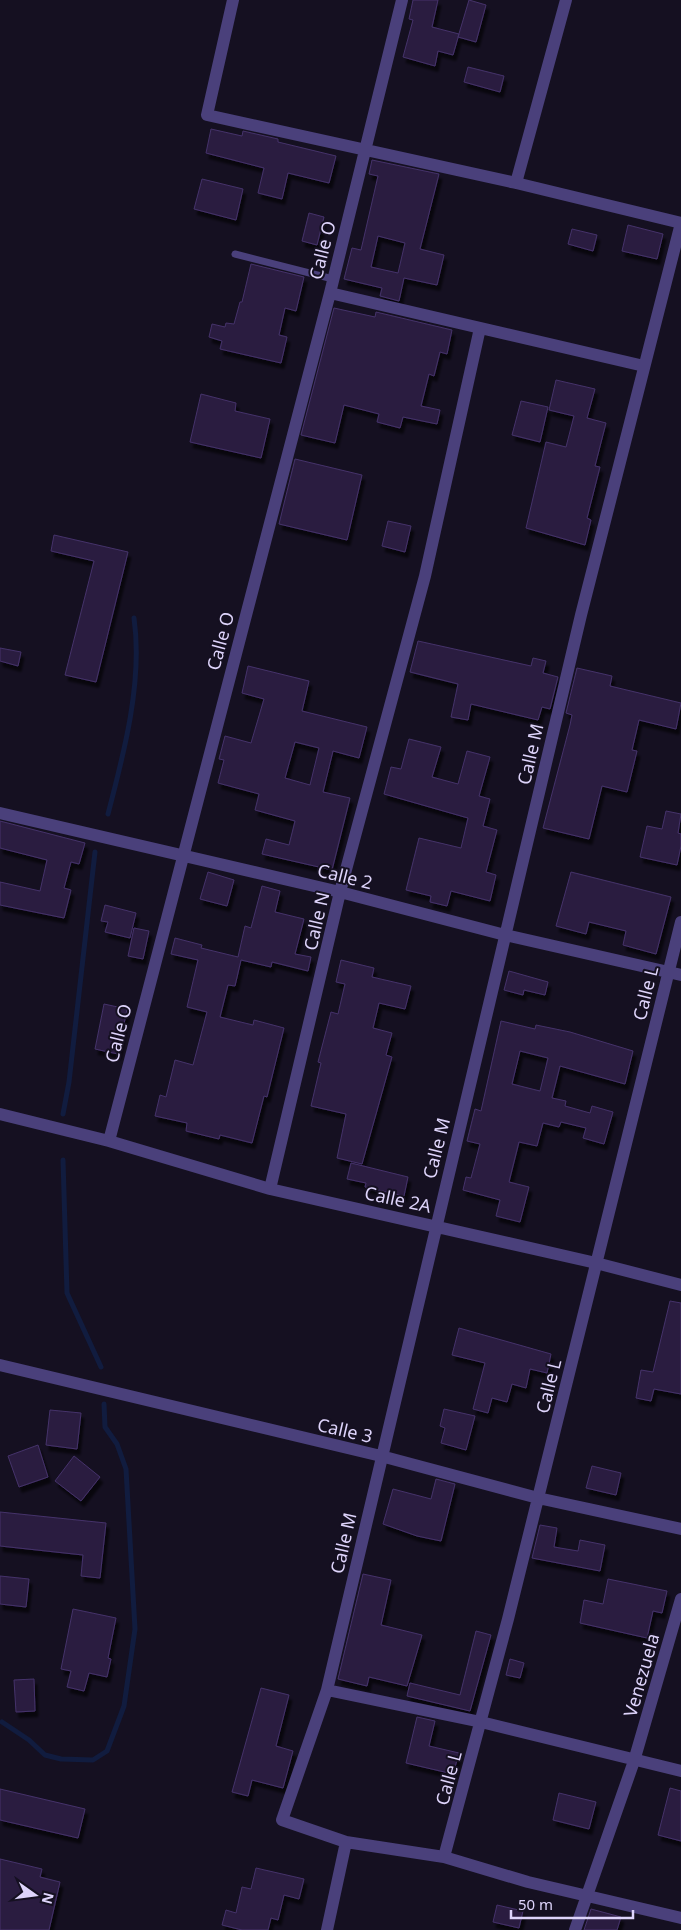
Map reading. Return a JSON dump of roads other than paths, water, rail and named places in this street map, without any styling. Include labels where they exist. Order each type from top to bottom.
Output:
[{"type":"street","points":[[233,0],[207,115],[516,183],[566,0]]},
{"type":"street","name":"Calle O","points":[[109,1140],[330,292],[402,0]]},
{"type":"street","name":"Calle M","points":[[346,1842],[282,1820],[327,1690],[435,1226],[581,615],[681,223],[516,183]]},
{"type":"street","points":[[330,292],[644,366]]},
{"type":"street","name":"Calle N","points":[[270,1189],[340,892],[425,576],[480,328]]},
{"type":"street","name":"Calle 2","points":[[0,813],[340,892],[505,935],[681,975]]},
{"type":"street","name":"Calle L","points":[[444,1857],[481,1722],[538,1498],[681,922]]},
{"type":"street","name":"Calle 2A","points":[[0,1114],[109,1140],[270,1189],[596,1263],[681,1285]]},
{"type":"street","name":"Calle 3","points":[[0,1365],[381,1456],[538,1498],[681,1529]]},
{"type":"street","name":"Venezuela","points":[[575,1930],[585,1896],[634,1761],[681,1599]]},
{"type":"street","points":[[327,1690],[481,1722],[681,1771]]},
{"type":"street","points":[[327,1930],[346,1842],[444,1857],[585,1896],[681,1918]]},
{"type":"lane","points":[[235,254],[333,279]]},
{"type":"waterway","points":[[108,814],[126,742],[134,692],[136,667],[134,618]]},
{"type":"waterway","points":[[63,1114],[69,1082],[95,852]]},
{"type":"waterway","points":[[63,1160],[67,1293],[101,1367]]},
{"type":"waterway","points":[[2,1722],[29,1740],[45,1755],[61,1759],[93,1760],[107,1751],[124,1706],[135,1629],[126,1469],[117,1444],[105,1427],[104,1404]]}]
